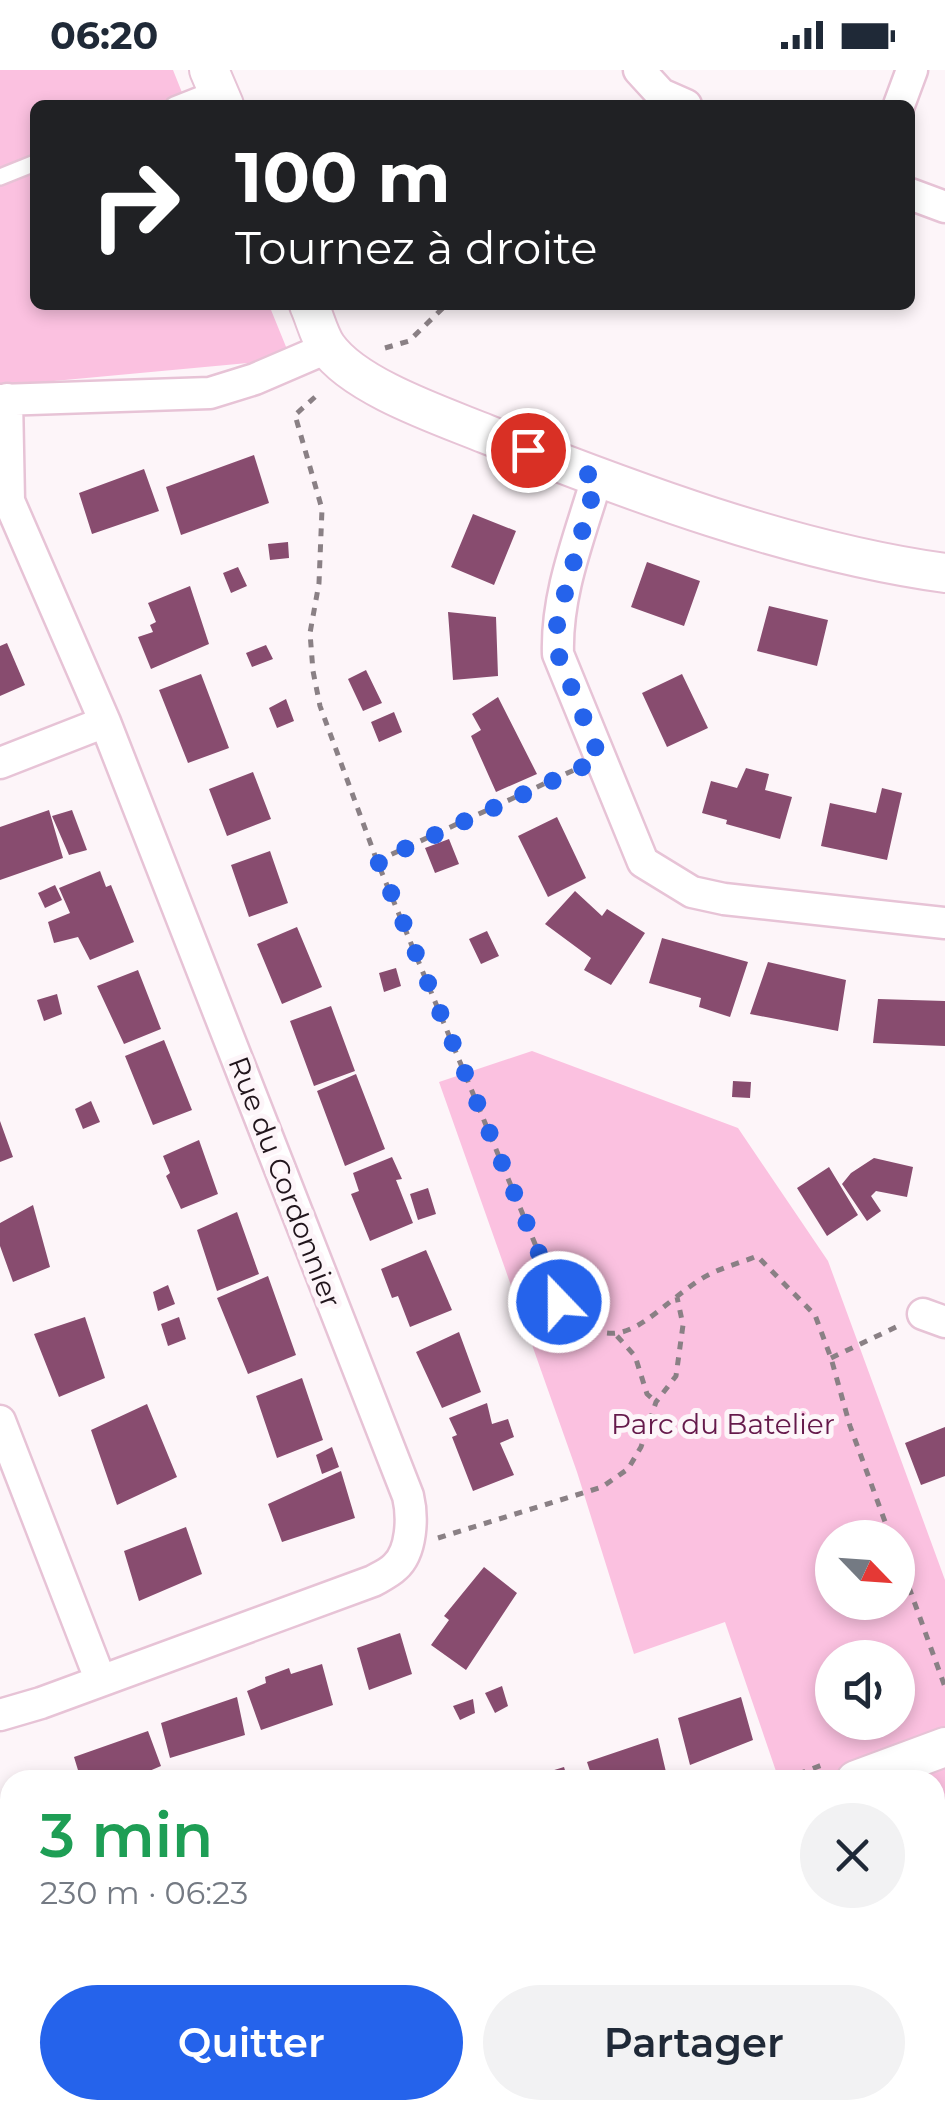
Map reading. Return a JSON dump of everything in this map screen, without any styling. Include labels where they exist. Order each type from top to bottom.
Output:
[{"type":"street","points":[[639,70],[661,94],[675,100]]},
{"type":"street","points":[[901,100],[912,70]]},
{"type":"street","points":[[915,196],[945,208]]},
{"type":"street","points":[[311,310],[327,348],[380,388],[597,478],[814,547],[945,573]]},
{"type":"street","points":[[4,400],[210,392],[256,380],[327,348]]},
{"type":"street","name":"Rue du Cordonnier","points":[[4,400],[10,501],[105,722],[408,1496],[412,1515],[406,1547]]},
{"type":"street","points":[[597,478],[557,622],[558,654],[644,862],[692,892],[724,899],[945,923]]},
{"type":"street","points":[[0,764],[105,722]]},
{"type":"street","points":[[0,1421],[100,1679]]},
{"type":"street","points":[[0,1716],[373,1581],[397,1566],[406,1547]]},
{"type":"street","points":[[883,1770],[945,1747]]},
{"type":"lane","points":[[187,100],[217,88]]},
{"type":"lane","points":[[0,178],[30,165]]},
{"type":"path","points":[[385,348],[409,340],[441,310]]},
{"type":"path","points":[[315,396],[296,415],[322,509],[319,584],[310,634],[320,706],[378,861],[559,1302],[576,1321],[598,1334],[617,1336],[702,1278],[757,1256],[815,1315],[884,1520]]},
{"type":"path","points":[[378,861],[600,759]]},
{"type":"path","points":[[406,1547],[602,1487],[628,1470],[641,1447],[656,1402],[676,1376],[682,1325],[677,1296]]},
{"type":"path","points":[[831,1358],[934,1318]]},
{"type":"path","points":[[617,1336],[635,1356],[647,1394],[656,1402]]},
{"type":"path","points":[[915,1604],[945,1687]]},
{"type":"green space","points":[[0,70],[173,70],[185,100],[30,100],[30,310],[271,310],[291,359],[0,386]]},
{"type":"green space","name":"Parc du Batelier","points":[[532,1051],[738,1128],[828,1261],[945,1580],[945,1770],[910,1770],[907,1761],[883,1770],[776,1770],[725,1622],[634,1654],[577,1472],[439,1082]]},
{"type":"building","points":[[254,455],[269,503],[181,535],[166,487]]},
{"type":"building","points":[[144,469],[159,511],[92,534],[79,493]]},
{"type":"building","points":[[473,514],[516,531],[494,585],[451,567]]},
{"type":"building","points":[[288,542],[289,558],[270,560],[268,544]]},
{"type":"building","points":[[647,562],[700,581],[684,626],[631,607]]},
{"type":"building","points":[[238,567],[247,586],[231,593],[223,573]]},
{"type":"building","points":[[190,586],[209,644],[151,669],[138,637],[153,632],[150,625],[156,622],[148,603]]},
{"type":"building","points":[[769,606],[828,620],[817,666],[757,651]]},
{"type":"building","points":[[448,612],[496,617],[498,676],[453,680]]},
{"type":"building","points":[[7,643],[25,685],[0,696],[0,646]]},
{"type":"building","points":[[266,645],[273,659],[252,667],[246,653]]},
{"type":"building","points":[[366,670],[382,703],[363,711],[348,679]]},
{"type":"building","points":[[201,674],[229,748],[188,763],[159,690]]},
{"type":"building","points":[[682,674],[708,728],[667,747],[642,693]]},
{"type":"building","points":[[498,697],[537,774],[496,792],[471,736],[481,730],[472,714]]},
{"type":"building","points":[[286,699],[294,721],[277,728],[269,708]]},
{"type":"building","points":[[394,712],[402,732],[379,742],[371,722]]},
{"type":"building","points":[[746,768],[769,774],[765,790],[792,797],[780,839],[702,813],[711,781],[737,788]]},
{"type":"building","points":[[253,772],[271,819],[227,836],[209,789]]},
{"type":"building","points":[[882,788],[902,793],[887,860],[821,846],[830,803],[876,813]]},
{"type":"building","points":[[49,810],[63,858],[0,880],[0,827]]},
{"type":"building","points":[[72,810],[87,850],[69,855],[52,816]]},
{"type":"building","points":[[557,817],[586,878],[548,897],[518,836]]},
{"type":"building","points":[[449,839],[459,864],[435,873],[425,848]]},
{"type":"building","points":[[270,851],[288,903],[249,917],[231,865]]},
{"type":"building","points":[[100,871],[106,887],[111,885],[134,942],[90,960],[78,937],[54,943],[48,922],[70,913],[59,888]]},
{"type":"building","points":[[55,885],[62,900],[45,908],[38,893]]},
{"type":"building","points":[[575,891],[602,916],[607,909],[645,933],[611,985],[584,970],[591,958],[545,924]]},
{"type":"building","points":[[297,927],[322,987],[282,1004],[257,944]]},
{"type":"building","points":[[487,931],[499,956],[481,964],[469,939]]},
{"type":"building","points":[[662,938],[748,962],[730,1017],[699,1007],[701,998],[649,983]]},
{"type":"building","points":[[768,962],[846,980],[838,1031],[750,1014]]},
{"type":"building","points":[[396,968],[401,986],[384,992],[379,973]]},
{"type":"building","points":[[138,970],[161,1029],[124,1044],[97,986]]},
{"type":"building","points":[[57,994],[62,1014],[44,1021],[37,1000]]},
{"type":"building","points":[[878,999],[945,1001],[945,1046],[873,1043]]},
{"type":"building","points":[[331,1006],[355,1071],[314,1086],[290,1021]]},
{"type":"building","points":[[164,1040],[192,1110],[153,1125],[125,1056]]},
{"type":"building","points":[[356,1074],[385,1149],[345,1166],[317,1091]]},
{"type":"building","points":[[733,1081],[751,1082],[750,1098],[732,1097]]},
{"type":"building","points":[[91,1101],[100,1122],[83,1129],[75,1109]]},
{"type":"building","points":[[0,1121],[13,1157],[0,1162]]},
{"type":"building","points":[[199,1140],[218,1194],[181,1209],[166,1176],[170,1173],[163,1156]]},
{"type":"building","points":[[392,1157],[402,1179],[396,1180],[413,1223],[370,1241],[351,1194],[359,1191],[353,1173]]},
{"type":"building","points":[[874,1158],[913,1167],[907,1197],[876,1191],[871,1196],[881,1211],[867,1221],[842,1184]]},
{"type":"building","points":[[829,1167],[858,1215],[827,1236],[797,1188]]},
{"type":"building","points":[[428,1188],[436,1214],[418,1220],[410,1194]]},
{"type":"building","points":[[33,1205],[50,1267],[13,1282],[0,1246],[0,1223]]},
{"type":"building","points":[[237,1212],[259,1274],[217,1291],[197,1230]]},
{"type":"building","points":[[426,1250],[452,1310],[410,1327],[398,1296],[392,1298],[381,1269]]},
{"type":"building","points":[[268,1276],[296,1355],[248,1374],[217,1298]]},
{"type":"building","points":[[168,1285],[175,1304],[158,1311],[153,1292]]},
{"type":"building","points":[[85,1317],[105,1378],[59,1397],[34,1334]]},
{"type":"building","points":[[179,1317],[186,1339],[168,1346],[161,1324]]},
{"type":"building","points":[[459,1332],[481,1392],[442,1408],[416,1352]]},
{"type":"building","points":[[302,1378],[323,1440],[277,1458],[256,1396]]},
{"type":"building","points":[[487,1403],[492,1424],[508,1419],[514,1437],[500,1443],[514,1475],[473,1491],[452,1437],[457,1435],[449,1418]]},
{"type":"building","points":[[147,1404],[177,1477],[117,1505],[91,1430]]},
{"type":"building","points":[[945,1427],[945,1476],[921,1485],[905,1443]]},
{"type":"building","points":[[332,1447],[339,1467],[322,1474],[316,1455]]},
{"type":"building","points":[[341,1471],[355,1518],[282,1542],[268,1504]]},
{"type":"building","points":[[186,1527],[202,1574],[139,1601],[124,1551]]},
{"type":"building","points":[[484,1567],[517,1593],[466,1670],[431,1645],[449,1620],[444,1616]]},
{"type":"building","points":[[400,1633],[412,1674],[369,1690],[357,1648]]},
{"type":"building","points":[[322,1664],[333,1705],[261,1730],[247,1691],[266,1683],[265,1677],[289,1668],[291,1674]]},
{"type":"building","points":[[502,1686],[508,1706],[495,1713],[485,1693]]},
{"type":"building","points":[[237,1697],[245,1735],[170,1758],[161,1723]]},
{"type":"building","points":[[741,1697],[753,1740],[690,1765],[678,1718]]},
{"type":"building","points":[[473,1699],[475,1713],[460,1720],[453,1706]]},
{"type":"building","points":[[148,1731],[161,1766],[152,1770],[78,1770],[74,1757]]},
{"type":"building","points":[[658,1738],[666,1770],[590,1770],[587,1762]]},
{"type":"route","points":[[528,450],[597,478],[557,622],[558,654],[600,759],[378,861],[559,1302]]}]
